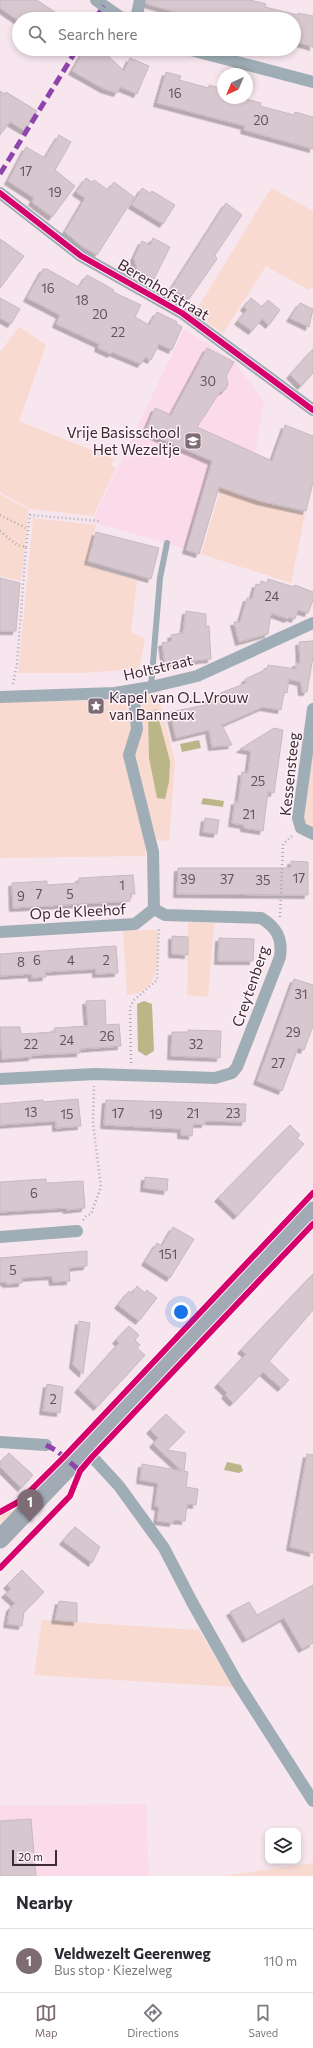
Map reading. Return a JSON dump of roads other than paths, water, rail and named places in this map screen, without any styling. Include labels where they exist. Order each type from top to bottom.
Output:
[{"type":"main road","points":[[0,1539],[313,1211]]},
{"type":"street","points":[[96,0],[113,12]]},
{"type":"street","points":[[137,12],[140,0]]},
{"type":"street","points":[[214,56],[313,82]]},
{"type":"street","name":"Berenhofstraat","points":[[0,193],[81,256],[182,313],[313,410]]},
{"type":"street","name":"Holtstraat","points":[[6,698],[115,693],[151,687],[197,676],[313,623]]},
{"type":"street","points":[[133,690],[137,729],[129,755],[153,852],[157,911]]},
{"type":"street","name":"Kessensteeg","points":[[313,709],[298,818],[301,828],[313,834]]},
{"type":"street","name":"Creytenberg","points":[[0,1079],[95,1074],[215,1078],[232,1073],[237,1067],[280,957],[282,946],[280,937],[271,924],[261,918],[165,914],[157,911]]},
{"type":"street","name":"Op de Kleehof","points":[[0,932],[135,924],[157,911]]},
{"type":"street","points":[[0,1236],[77,1230]]},
{"type":"street","points":[[0,1442],[46,1446]]},
{"type":"street","points":[[85,1449],[119,1486],[164,1548],[192,1602],[237,1682],[313,1800]]},
{"type":"lane","points":[[151,687],[160,578],[167,543]]},
{"type":"place","name":"Vrije Basisschool Het Wezeltje","points":[[193,441]]},
{"type":"place","name":"Kapel van O.L.Vrouw van Banneux","points":[[96,706]]},
{"type":"place","name":"Veldwezelt Geerenweg","points":[[30,1522]]}]
